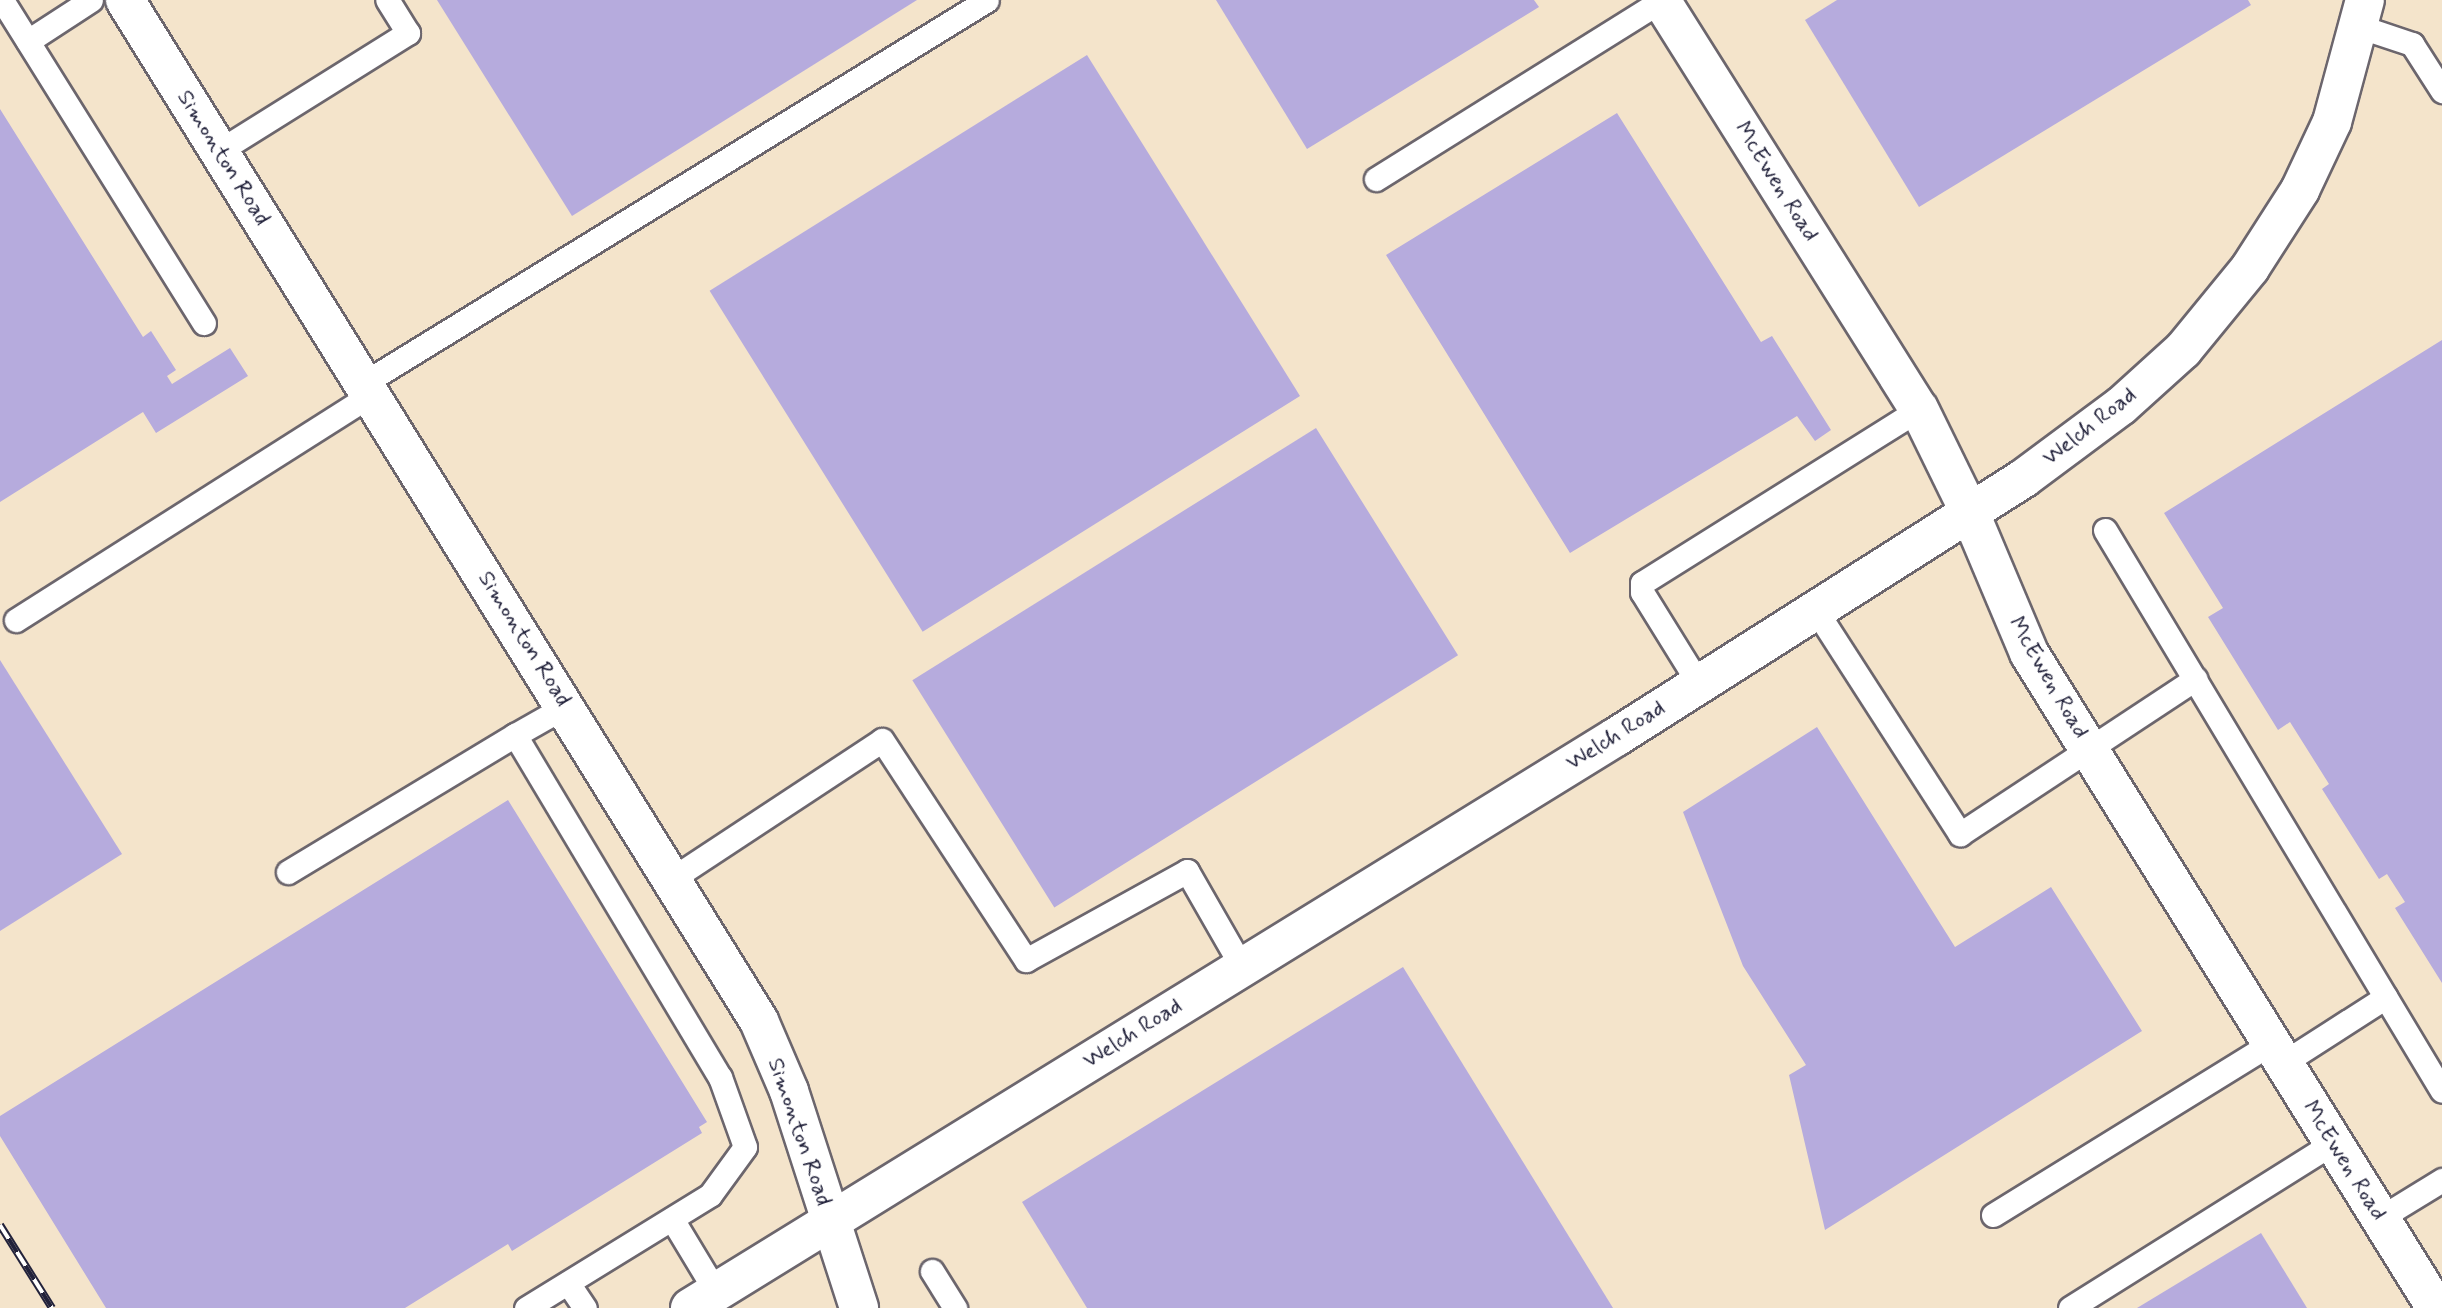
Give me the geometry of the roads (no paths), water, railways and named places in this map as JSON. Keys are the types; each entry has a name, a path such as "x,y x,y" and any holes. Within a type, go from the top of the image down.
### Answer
{"street":[{"name":"Simonton Road","path":"125,0 673,878 764,1032 789,1091 829,1222 859,1308"},
{"name":"McEwen Road","path":"1662,0 1919,409 1970,513 2029,653 2436,1308"},
{"name":"Welch Road","path":"703,1300 1699,684 1970,513 2121,406 2183,350 2250,268 2300,190 2332,122 2363,14"}],"lane":[{"path":"2,0 204,323"},
{"path":"28,41 91,0"},
{"path":"219,151 408,33 387,0"},
{"path":"16,620 368,389 987,0"},
{"path":"1376,179 1662,0"},
{"path":"2363,14 2412,44 2442,91"},
{"path":"1699,684 1642,592 1642,583 1919,409"},
{"path":"2105,530 2442,1091"},
{"path":"1815,609 1959,835 2195,679"},
{"path":"288,872 566,706"},
{"path":"514,735 720,1077 745,1147 710,1195 526,1308"},
{"path":"673,878 882,740 1026,960 1187,871 1242,967"},
{"path":"1993,1215 2277,1053 2386,997"},
{"path":"2070,1308 2333,1143"},
{"path":"2380,1218 2442,1181"},
{"path":"672,1219 703,1300"},
{"path":"932,1271 955,1308"},
{"path":"568,1283 585,1308"}],"railway":[{"path":"0,1225 52,1308"}]}
